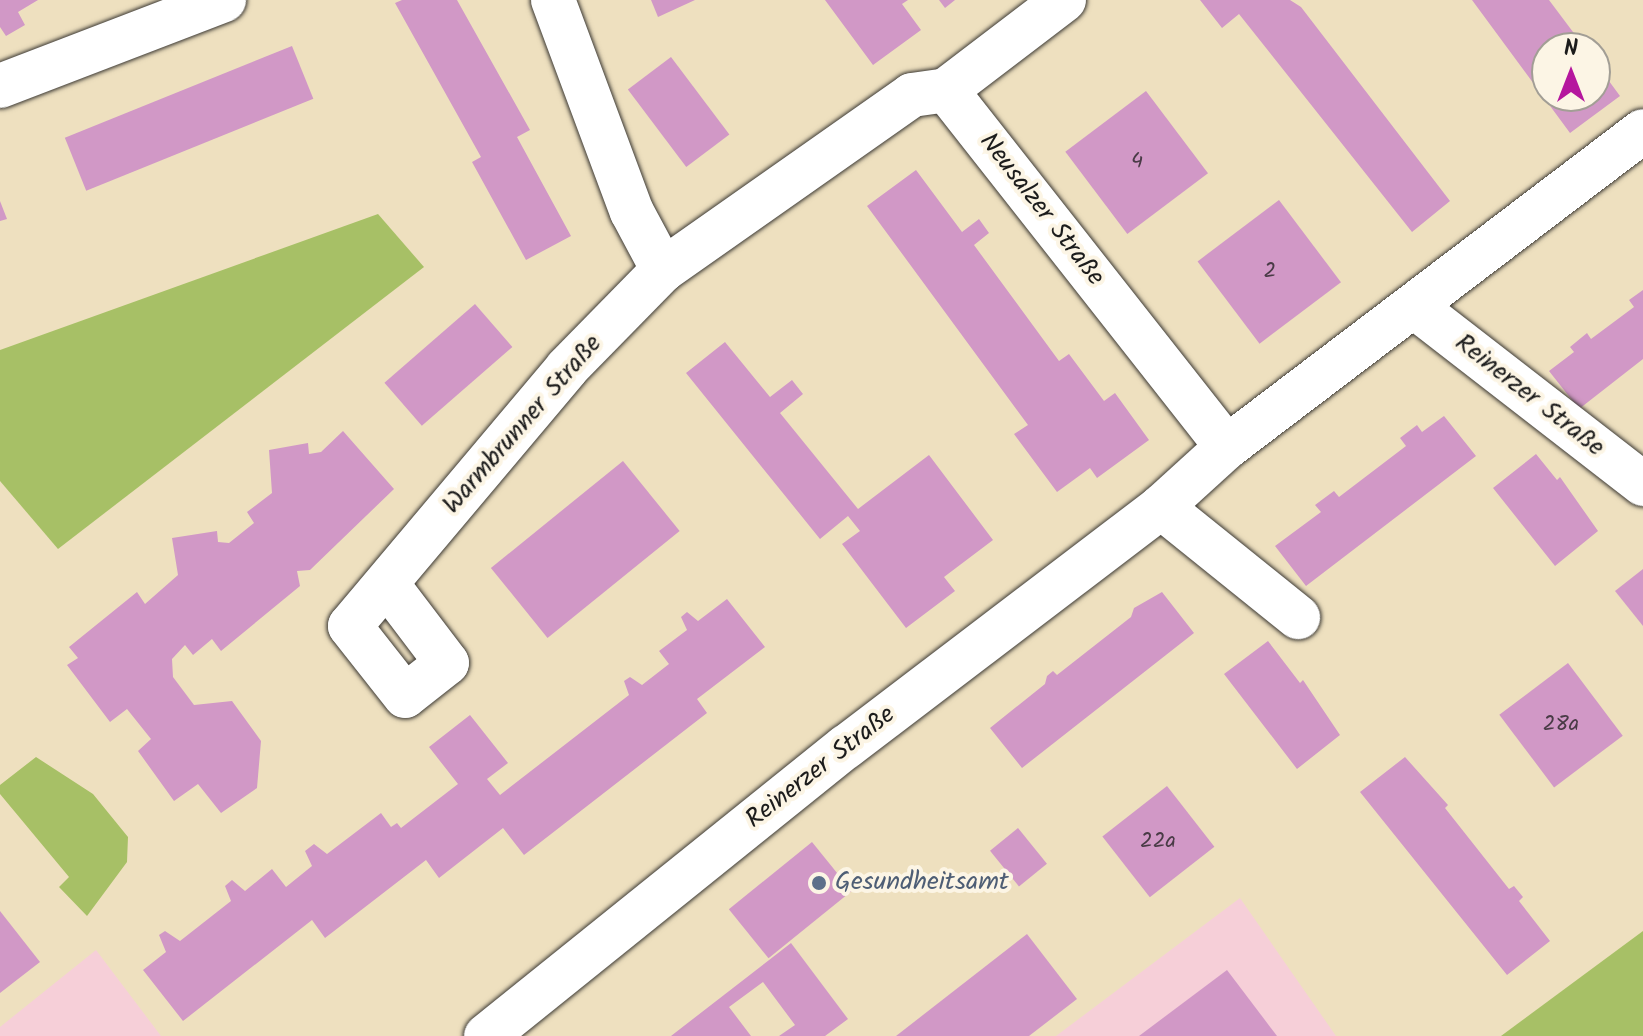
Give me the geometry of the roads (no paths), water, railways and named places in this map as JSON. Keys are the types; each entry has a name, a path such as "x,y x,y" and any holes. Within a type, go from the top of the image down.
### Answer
{"street":[{"path":"0,86 224,0"},
{"path":"553,0 632,212 663,270"},
{"path":"946,90 1064,0"},
{"name":"Warmbrunner Straße","path":"387,584 567,368 663,270 912,95 946,90"},
{"name":"Neusalzer Straße","path":"946,90 1227,447"},
{"name":"Reinerzer Straße","path":"486,1036 846,747 1161,507 1227,447 1643,131"},
{"name":"Reinerzer Straße","path":"1415,307 1643,484"},
{"path":"1161,507 1298,617"}],"place":[{"name":"Gesundheitsamt","path":"819,883"}]}
